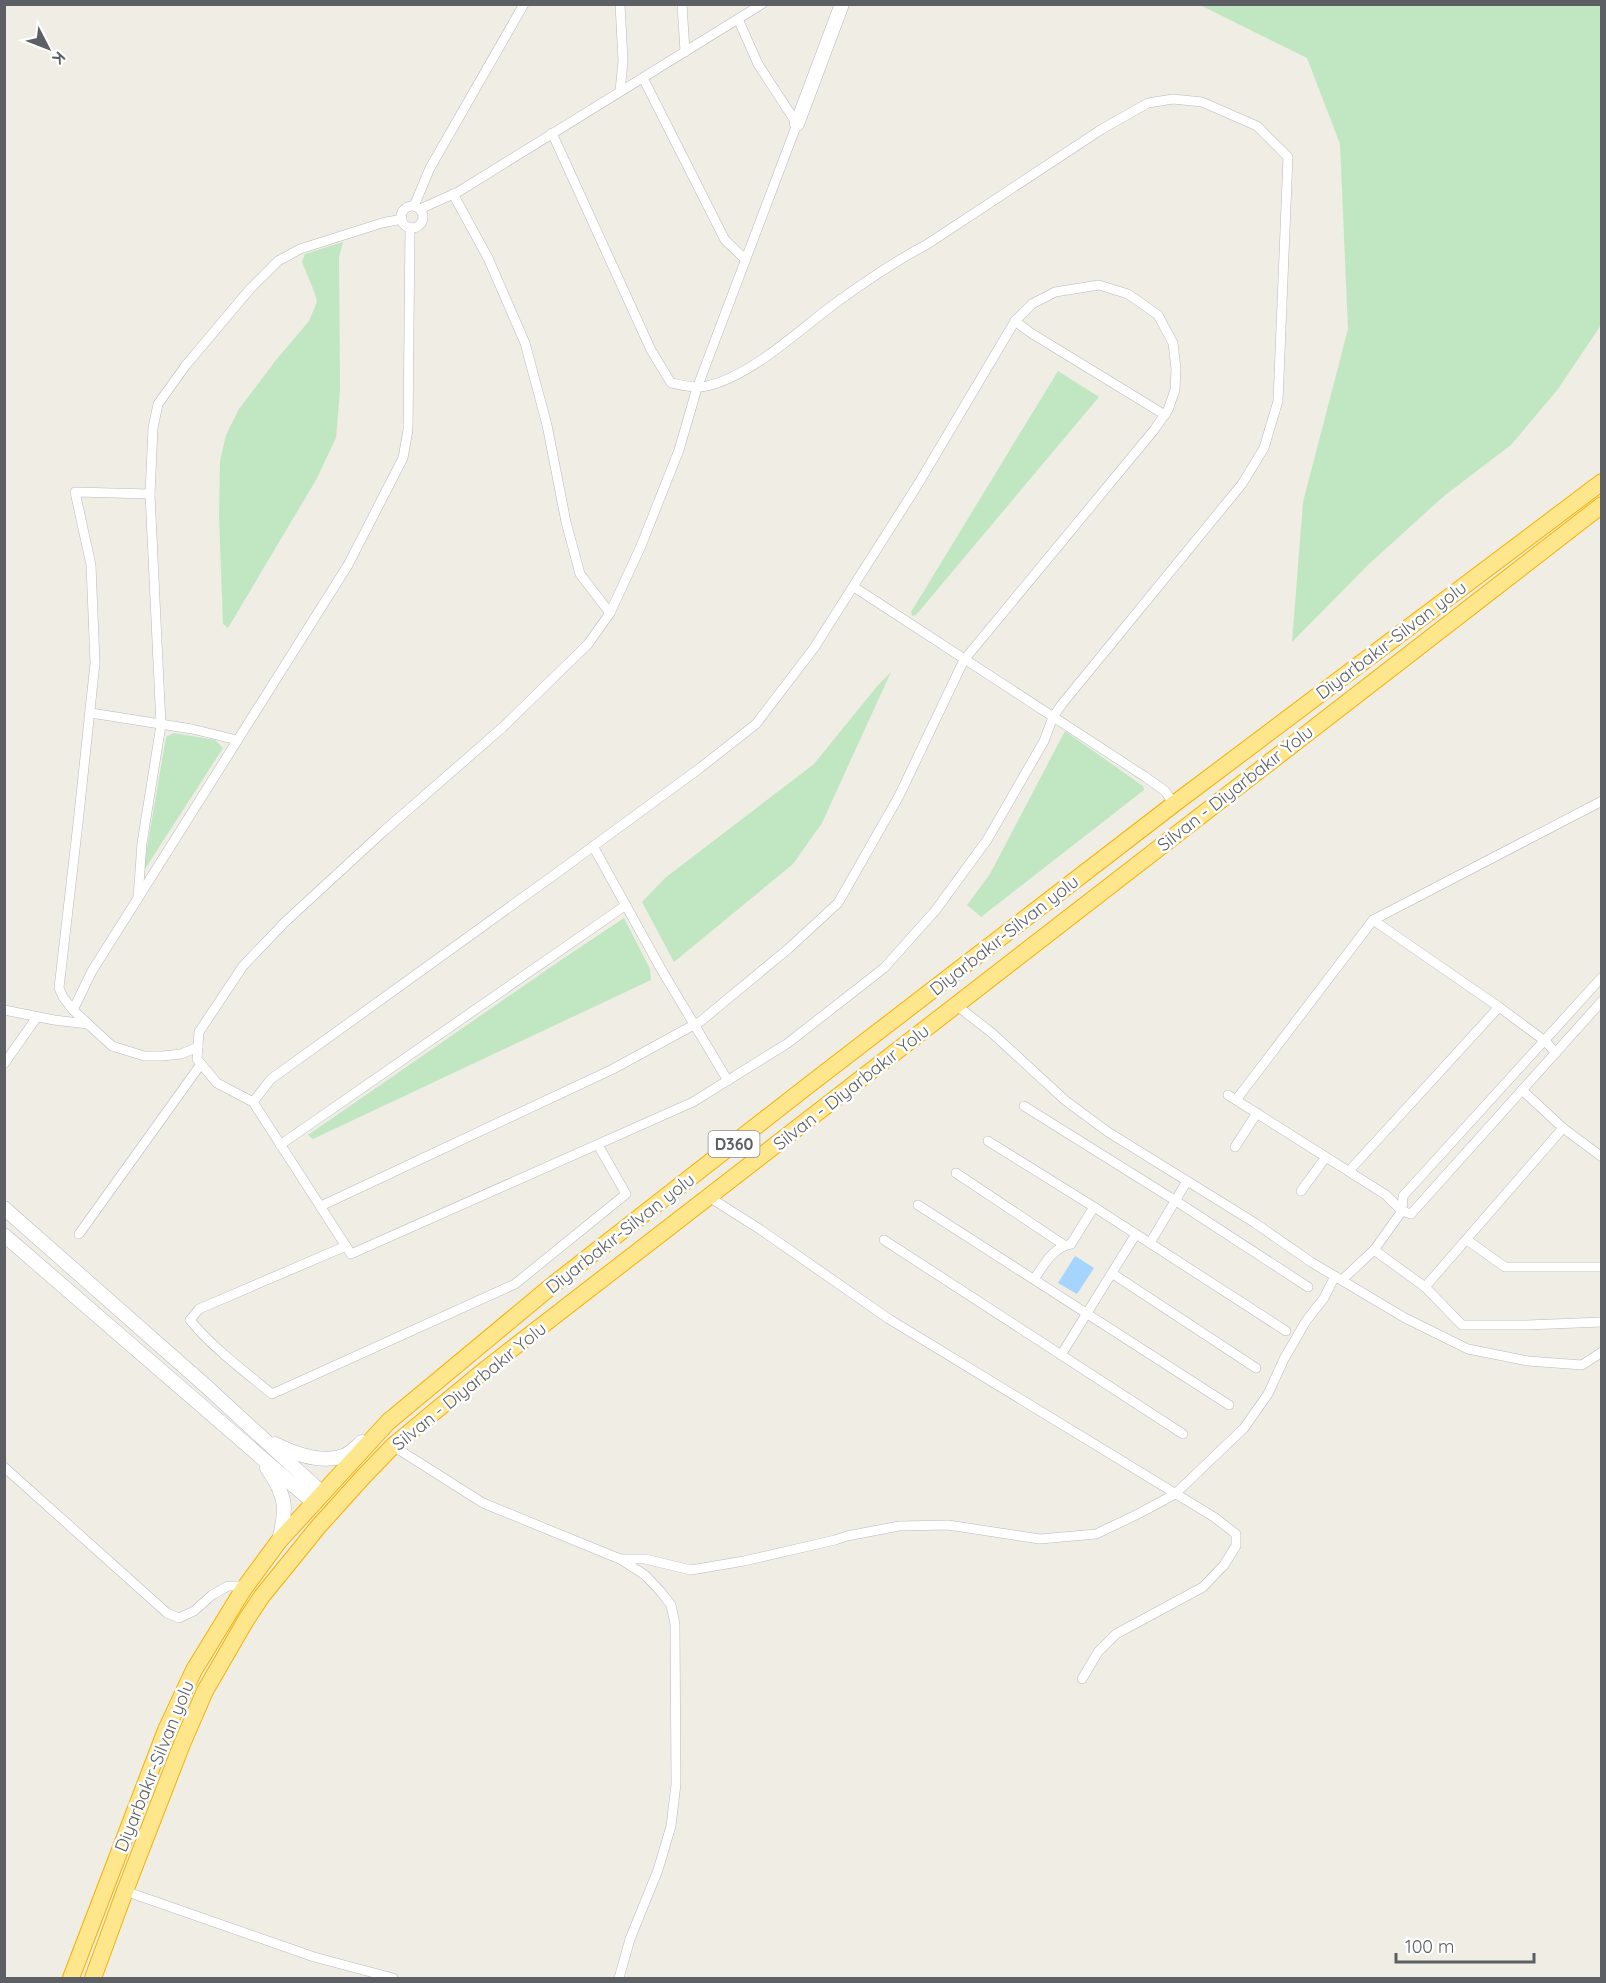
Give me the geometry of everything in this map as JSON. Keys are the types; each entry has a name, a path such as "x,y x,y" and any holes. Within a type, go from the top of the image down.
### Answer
{"highway":[{"name":"Diyarbakır-Silvan yolu","path":"71,1978 166,1730 194,1670 246,1586 279,1541 388,1422 554,1284 1174,804 1602,482"},
{"name":"Silvan - Diyarbakır Yolu","path":"93,1978 182,1744 205,1691 232,1642 262,1596 310,1536 393,1446 437,1408 1602,505"}],"street":[{"path":"417,208 430,168 525,4"},
{"path":"620,4 623,61 620,91"},
{"path":"682,4 685,52"},
{"path":"417,208 423,216 421,223 416,227 410,227 402,219 404,210 417,208 453,194 762,4"},
{"path":"552,133 651,350 671,383 697,388 710,386 739,374 796,335 836,302 899,259 926,246 1102,129 1148,103 1173,99 1202,102 1257,126 1288,158 1278,401 1264,448 1242,484 1062,704 1053,717 1044,741 987,840 935,911 884,968 789,1043 693,1102 351,1254 254,1102 217,1083 197,1059 199,1032 243,966 285,922 520,710 588,644 610,613 679,450 697,388 842,4"},
{"path":"738,19 758,64 797,124"},
{"path":"643,78 725,240 745,259"},
{"path":"453,194 488,258 525,343 547,425 566,522 580,574 610,613"},
{"path":"138,900 142,843 161,725 150,494 153,428 158,404 186,365 250,289 278,261 300,249 402,219"},
{"path":"73,1010 92,971 348,565 403,458 408,430 410,227"},
{"path":"254,1102 271,1079 700,768 756,724 807,660 922,477 1015,321 1032,304 1055,292 1099,285 1128,294 1158,315 1173,344 1176,369 1175,390 1168,410 1106,490 964,660 898,796 838,903 788,950 701,1021 613,1069 321,1206"},
{"path":"1015,321 1165,415"},
{"path":"150,494 75,492 90,565 95,663 59,988 73,1010 112,1046 144,1056 181,1054 198,1047"},
{"path":"854,587 1165,790 1174,804"},
{"path":"91,713 192,729 237,740"},
{"path":"1602,801 1373,920 1232,1097 1386,1195 1402,1211 1411,1214 1602,1001"},
{"path":"593,846 728,1081"},
{"path":"280,1145 626,904"},
{"path":"1373,920 1499,1007 1545,1041 1556,1053"},
{"path":"620,1559 645,1559 692,1570 744,1561 899,1526 948,1525 1040,1539 1096,1534 1175,1494 1244,1428 1268,1394 1284,1359 1306,1321 1338,1278 1374,1250 1402,1211 1403,1196 1602,977"},
{"path":"957,1005 1066,1101 1108,1132 1405,1318 1468,1349 1528,1361 1582,1365 1602,1352"},
{"path":"1349,1171 1499,1007"},
{"path":"4,1010 88,1024"},
{"path":"4,1064 37,1017"},
{"path":"79,1234 201,1064"},
{"path":"1522,1090 1563,1128 1602,1157"},
{"path":"1024,1106 1308,1287"},
{"path":"1235,1147 1257,1113"},
{"path":"1425,1287 1563,1128"},
{"path":"988,1141 1286,1331"},
{"path":"346,1246 199,1309 190,1320 241,1369 272,1394 515,1284 626,1194 598,1144"},
{"path":"1301,1191 1326,1157"},
{"path":"956,1173 1064,1245"},
{"path":"1150,1243 1187,1181"},
{"path":"709,1197 889,1318 1214,1517 1236,1534 1236,1546 1224,1565 1203,1587 1116,1634 1098,1652 1082,1679"},
{"path":"918,1205 1229,1405"},
{"path":"1034,1279 1055,1250 1071,1244 1094,1207"},
{"path":"4,1208 264,1440 318,1498"},
{"path":"1061,1355 1136,1234"},
{"path":"4,1235 254,1449 318,1498"},
{"path":"884,1240 1183,1434"},
{"path":"1467,1240 1505,1267 1602,1267"},
{"path":"1374,1250 1425,1287 1462,1325 1602,1322"},
{"path":"1113,1274 1256,1368"},
{"path":"264,1440 312,1458 328,1459 344,1456 388,1422"},
{"path":"393,1446 483,1503 620,1559 645,1575 671,1605 675,1624 676,1784 671,1826 658,1869 630,1939 619,1978"},
{"path":"254,1449 279,1486 285,1516 279,1541"},
{"path":"4,1467 167,1612 179,1618 194,1611 228,1586 246,1586"},
{"path":"125,1891 314,1957 393,1978"}],"green space":[{"path":"1200,5 1601,5 1601,325 1558,389 1511,445 1444,496 1369,564 1292,642 1303,502 1348,329 1340,144 1307,58"},
{"path":"343,242 339,257 340,390 336,438 316,480 228,628 223,624 219,516 220,461 226,435 239,409 309,321 317,302 302,262 305,254"},
{"path":"1058,371 1099,397 916,615 912,616 911,612"},
{"path":"891,672 822,823 793,864 674,962 642,902 665,878 814,764"},
{"path":"1065,731 1143,786 1144,790 981,917 967,905 990,874"},
{"path":"174,733 215,740 223,748 143,872 166,737"},
{"path":"624,918 650,969 651,980 313,1139 308,1135 561,960"}],"water":[{"path":"1075,1256 1094,1268 1077,1294 1058,1283"}]}
